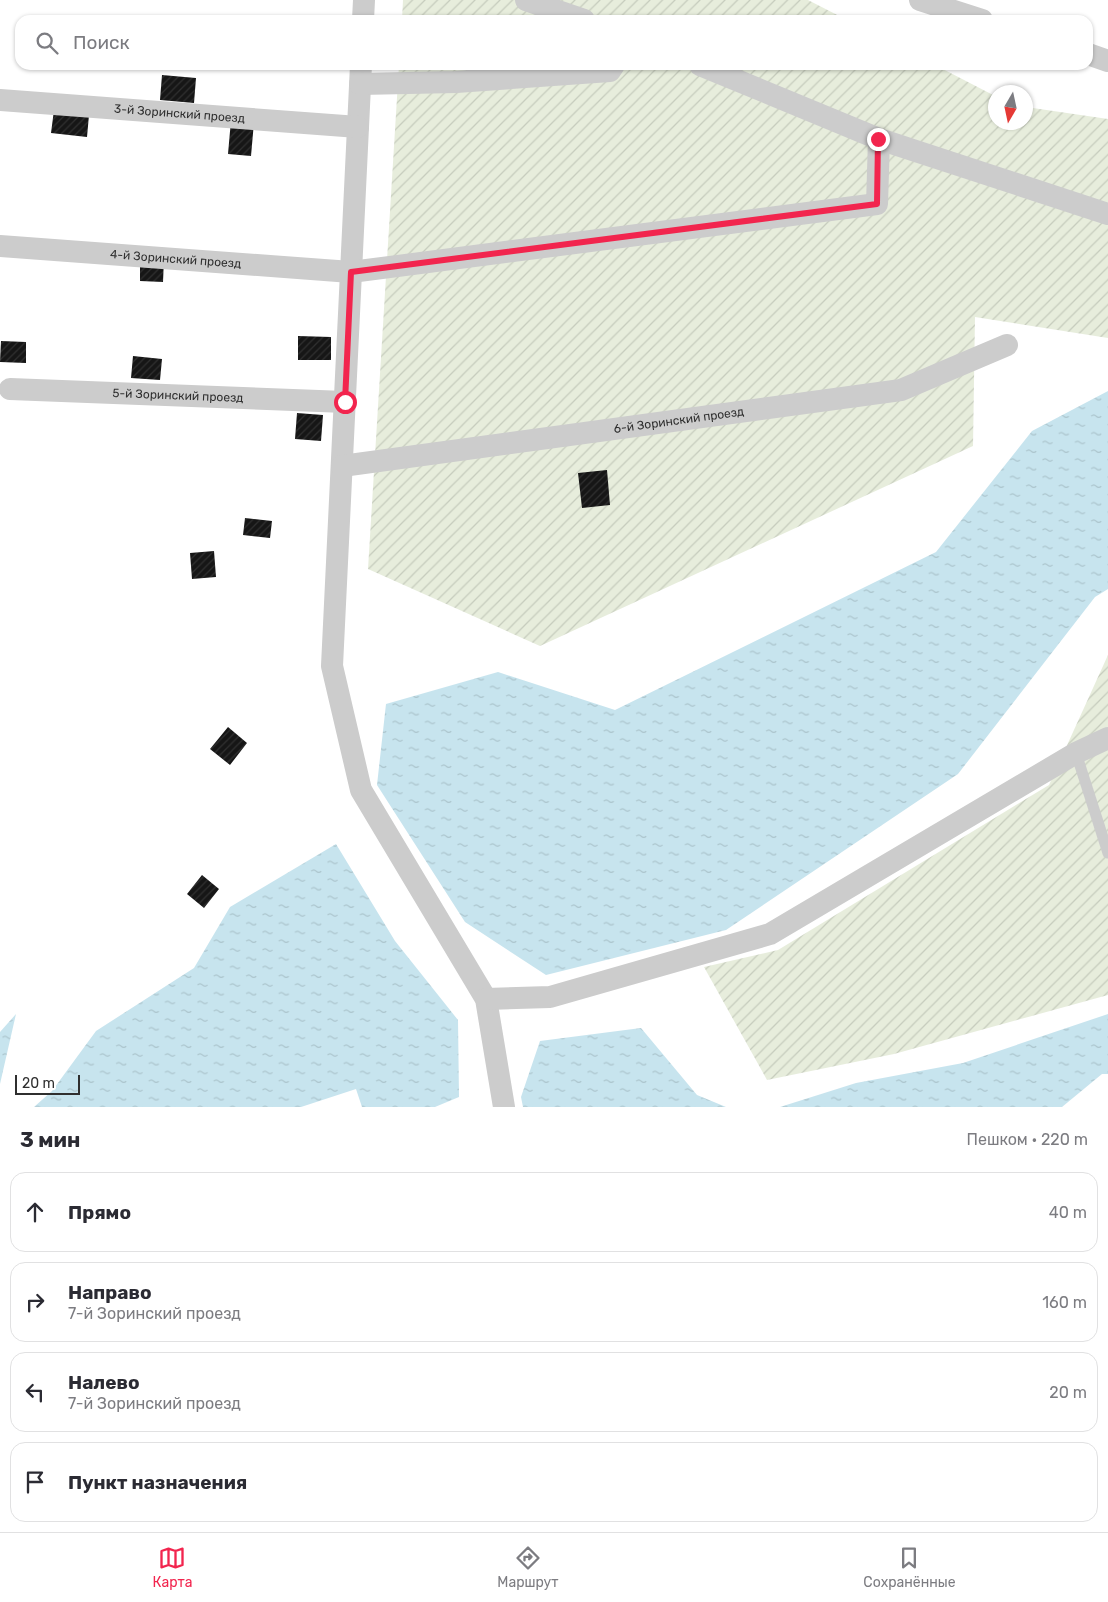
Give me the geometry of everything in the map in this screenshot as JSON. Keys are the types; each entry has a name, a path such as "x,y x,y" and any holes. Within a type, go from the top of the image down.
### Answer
{"street":[{"path":"363,15 364,0"},
{"path":"526,0 570,15"},
{"path":"920,0 966,15"},
{"path":"1093,56 1108,61"},
{"path":"504,1107 486,999 361,790 332,666 361,75 456,82 611,70"},
{"path":"712,70 878,139 1108,214"},
{"name":"3-й Зоринский проезд","path":"0,100 358,127"},
{"name":"4-й Зоринский проезд","path":"0,246 351,272 877,204 878,139"},
{"name":"6-й Зоринский проезд","path":"342,466 901,390 1007,345"},
{"name":"5-й Зоринский проезд","path":"10,389 345,402"},
{"path":"486,999 550,997 770,934 1076,752 1108,738"}],"lane":[{"path":"1076,752 1108,853"}],"green space":[{"path":"403,0 808,0 837,15 402,15"},
{"path":"399,70 945,70 988,92 988,130 1033,130 1033,108 1108,119 1108,338 975,317 973,446 540,646 368,569"},
{"path":"1108,655 1108,995 894,1054 767,1080 704,967 778,950 1049,785"}],"water":[{"path":"1108,391 1108,589 1095,597 958,774 726,930 546,975 465,922 377,785 386,704 498,672 615,710 936,552 1032,431"},
{"path":"336,844 395,941 458,1020 459,1097 435,1107 362,1107 356,1089 301,1107 34,1107 52,1091 96,1031 194,968 230,907"},
{"path":"16,1014 0,1084 0,1032"},
{"path":"1108,1014 1108,1074 1102,1074 1062,1107 780,1107 856,1083 963,1063"},
{"path":"641,1028 697,1095 726,1107 523,1107 521,1097 540,1041"}],"building":[{"path":"162,75 196,78 194,103 160,100"},
{"path":"54,110 89,115 87,137 51,133"},
{"path":"231,120 254,122 251,156 228,154"},
{"path":"140,258 164,259 163,282 140,281"},
{"path":"298,336 331,337 331,360 298,360"},
{"path":"1,341 26,342 26,363 0,362"},
{"path":"133,356 162,359 160,380 131,378"},
{"path":"297,413 323,415 321,441 295,439"},
{"path":"607,470 610,505 582,508 578,473"},
{"path":"245,518 272,521 270,538 243,535"},
{"path":"214,551 216,577 192,579 190,553"},
{"path":"228,727 247,743 230,765 210,749"},
{"path":"202,875 219,889 204,908 187,894"}],"route":[{"path":"345,402 351,272 877,204 878,139"}]}
